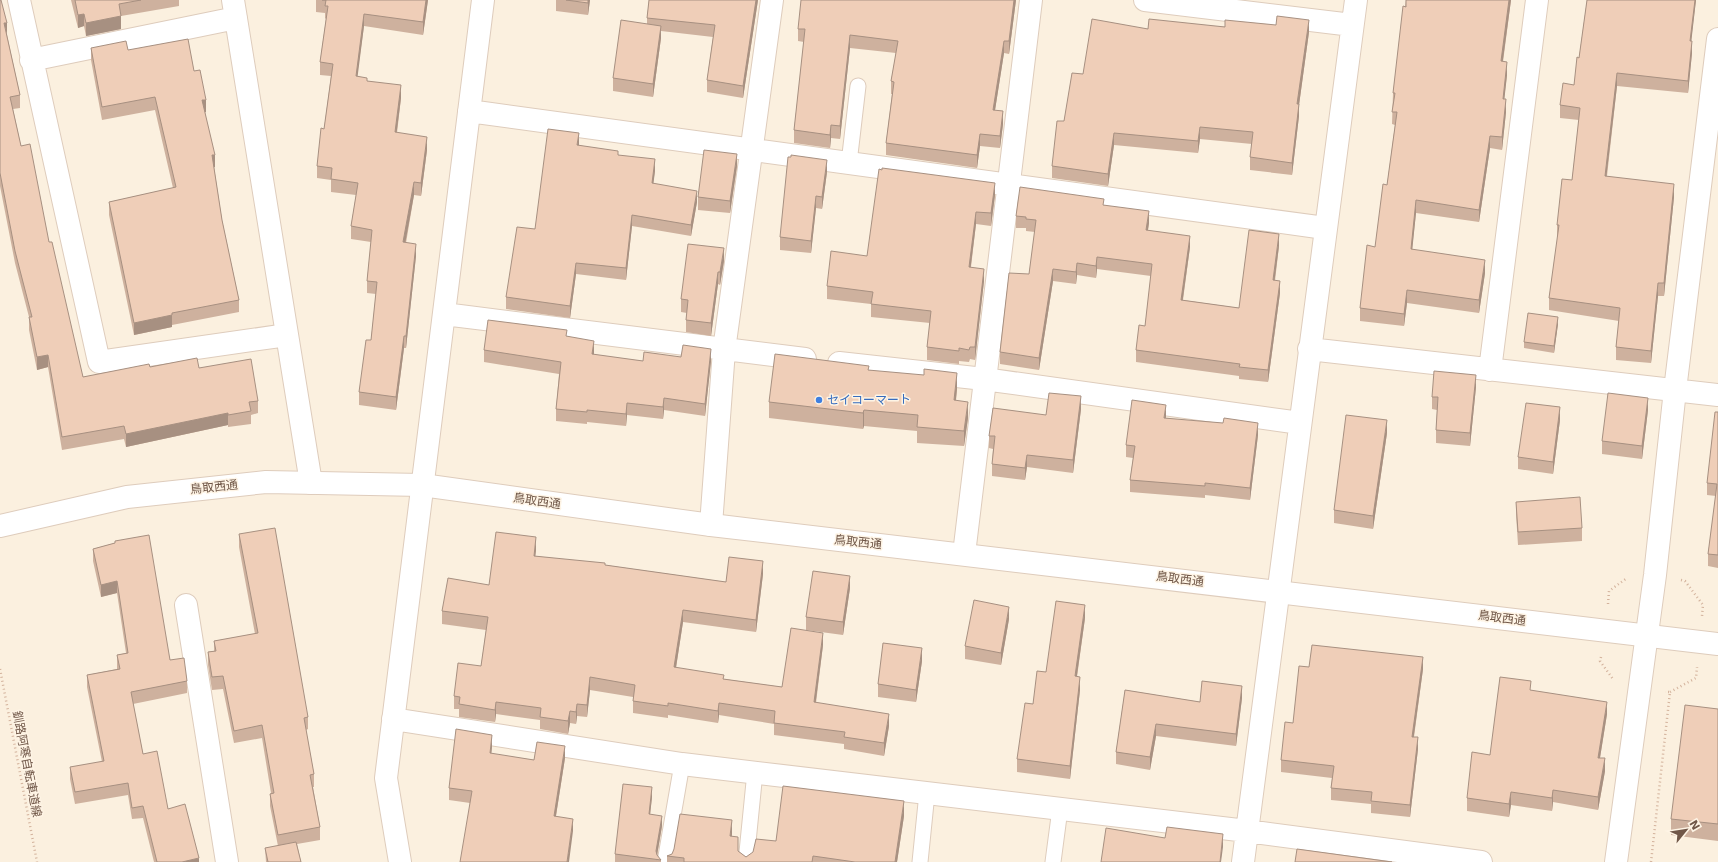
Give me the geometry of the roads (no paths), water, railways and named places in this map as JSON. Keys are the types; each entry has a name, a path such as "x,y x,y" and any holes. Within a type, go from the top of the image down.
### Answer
{"street":[{"path":"20,0 31,60 99,362 287,335"},
{"path":"400,862 386,778 483,0"},
{"path":"711,525 724,350 772,0"},
{"path":"964,554 1031,0"},
{"path":"1145,0 1352,25"},
{"path":"1243,862 1309,349 1356,0"},
{"path":"1490,370 1537,0"},
{"path":"31,60 234,9 311,483"},
{"path":"1616,862 1655,575 1674,390 1718,39"},
{"path":"469,111 1325,228"},
{"path":"444,314 724,350 984,379 1300,423"},
{"path":"1309,349 1718,395"},
{"name":"鳥取西通","path":"0,526 126,497 266,482 422,485 711,525 1718,644"},
{"path":"186,605 227,862"},
{"path":"393,719 682,764 1247,831 1433,859 1481,862"}],"lane":[{"path":"849,163 858,86"},
{"path":"665,862 682,764"},
{"path":"746,862 755,772"},
{"path":"920,862 927,793"},
{"path":"1053,862 1060,809"}],"place":[{"name":"セイコーマート","path":"819,400"}]}
